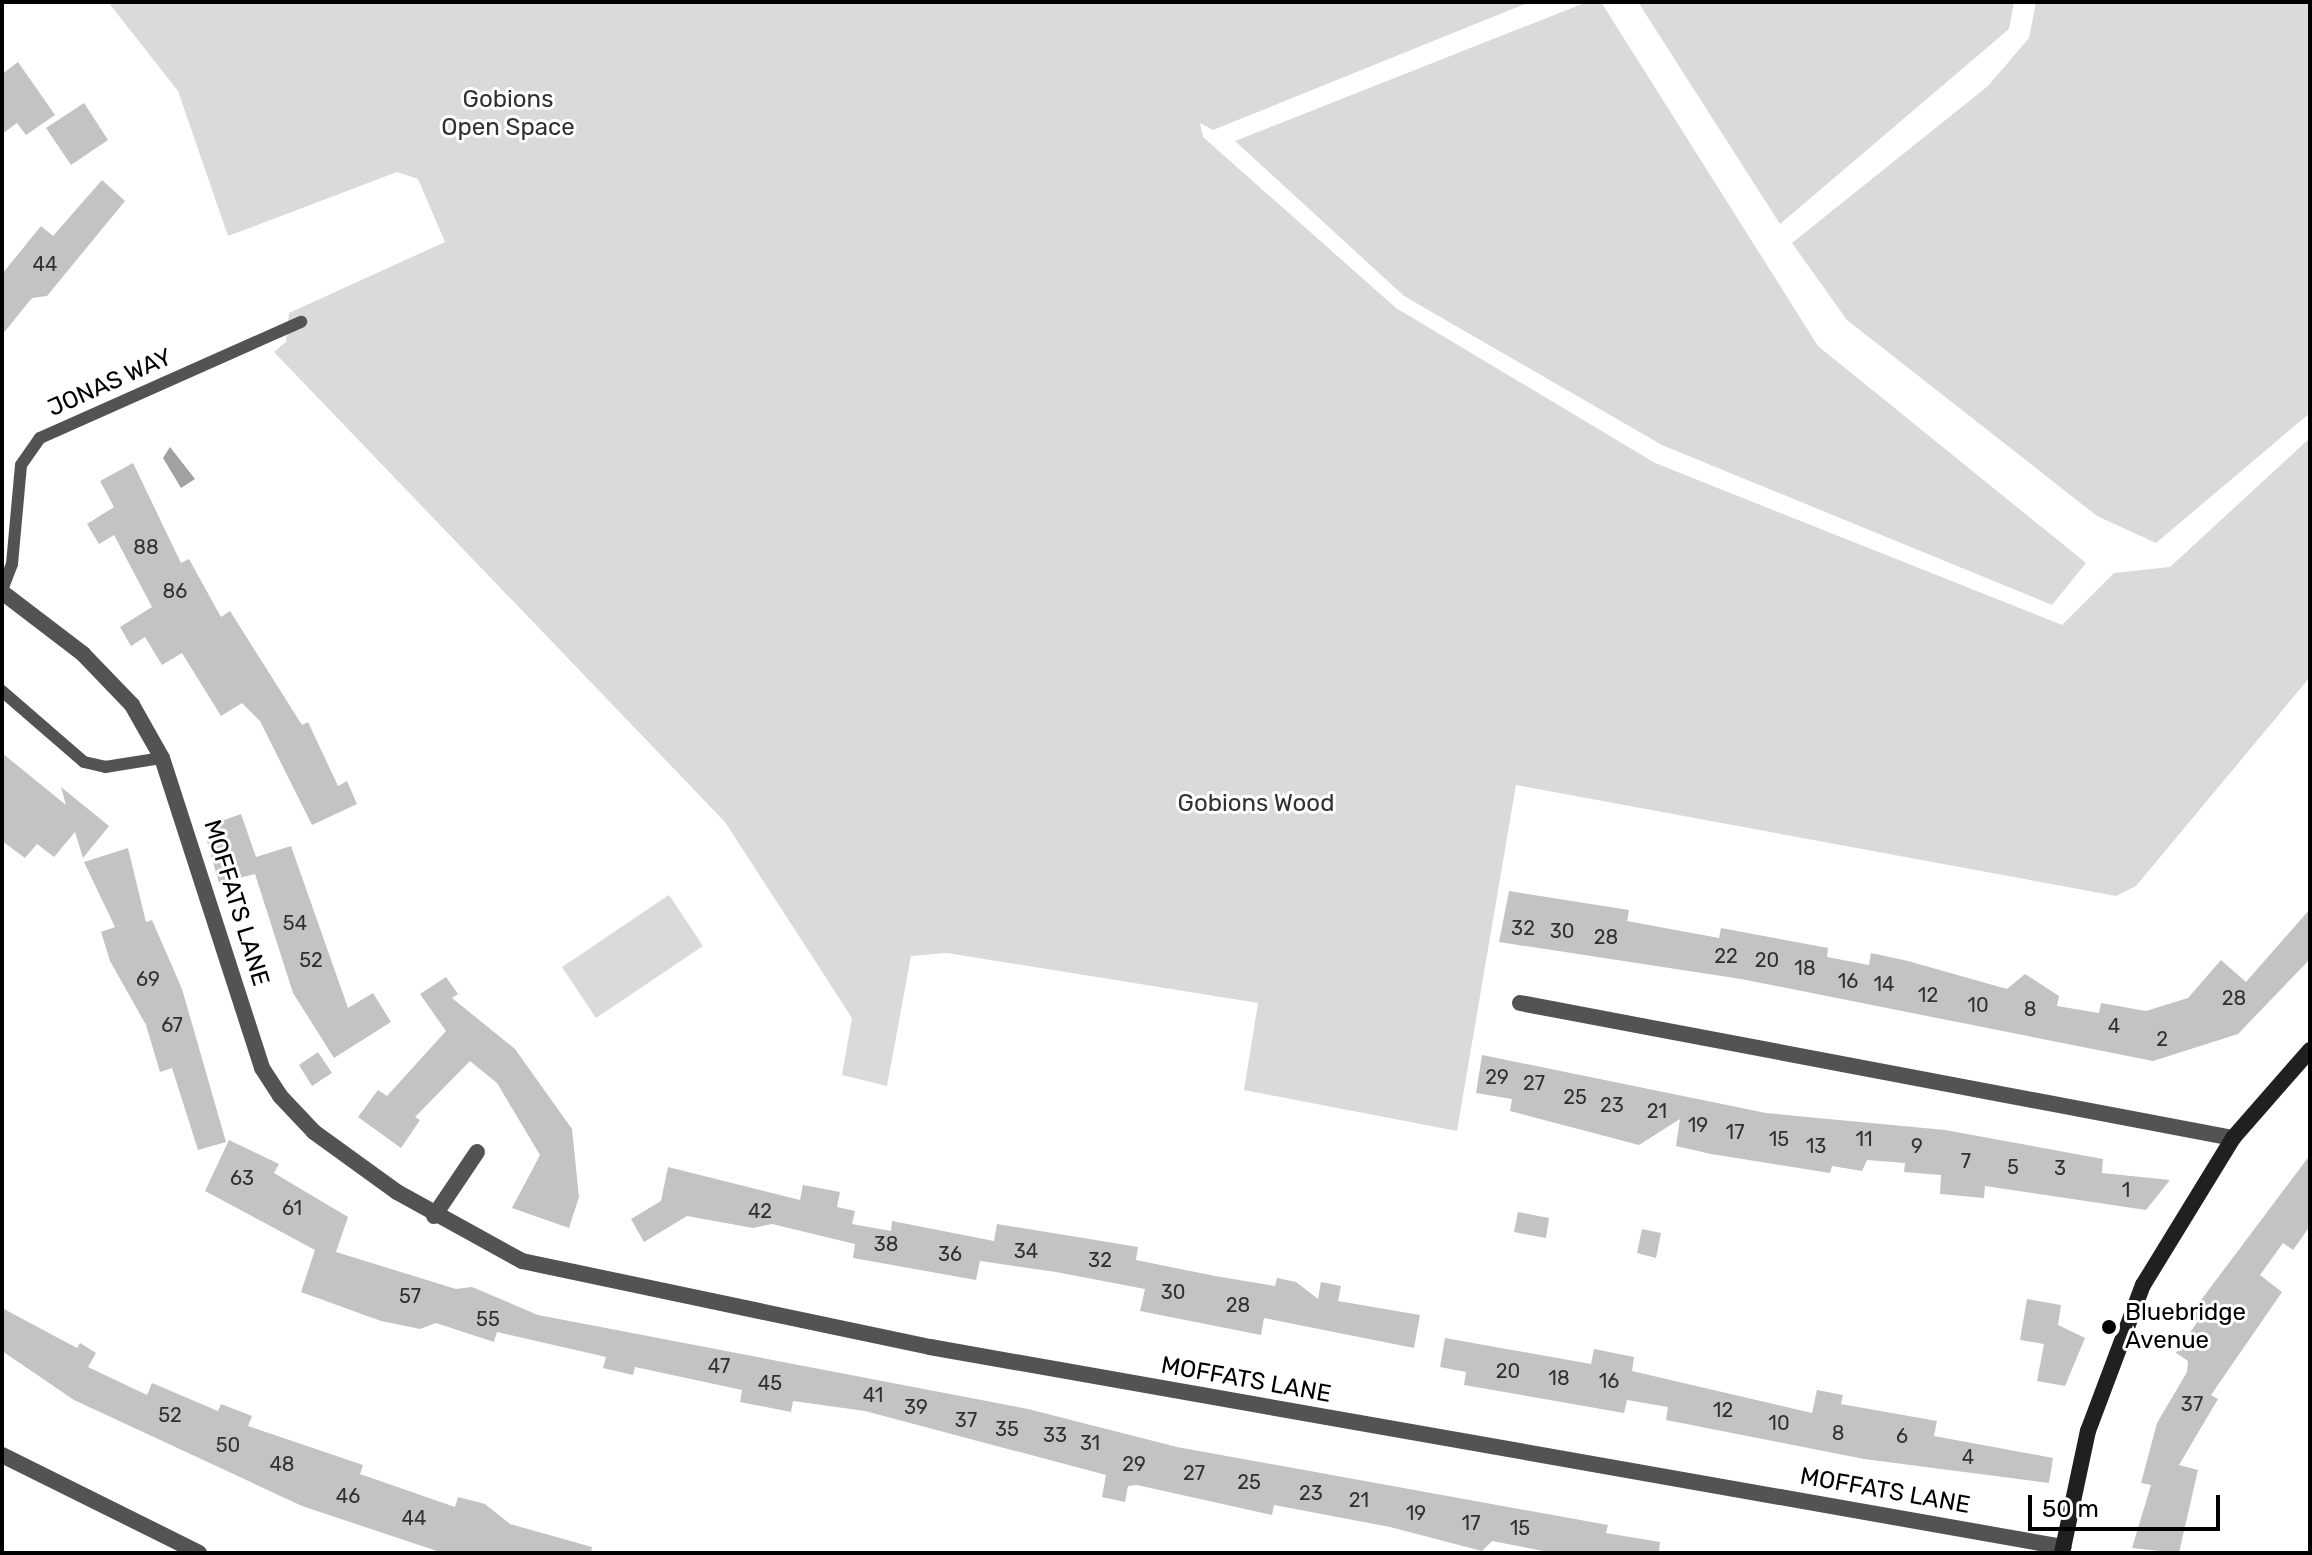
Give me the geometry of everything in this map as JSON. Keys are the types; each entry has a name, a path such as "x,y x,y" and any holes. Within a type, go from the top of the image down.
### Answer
{"street":[{"name":"MOFFATS LANE","path":"2,591 103,674 132,705 162,758 274,1087 314,1132 434,1216 522,1261 572,1277 1173,1392 2062,1550"},
{"path":"1520,1003 2233,1138"},
{"path":"2062,1550 2112,1356 2168,1237 2233,1138 2310,1050"},
{"path":"434,1216 477,1152"},
{"path":"2,1455 199,1553"}],"lane":[{"name":"JONAS WAY","path":"2,591 12,564 21,465 40,438 301,322"},
{"path":"2,691 84,762 105,767 162,758"}],"green space":[{"path":"108,2 1530,2 1213,130 1200,123 1203,137 1396,308 1655,463 2062,625 2114,573 2170,567 2310,438 2310,677 2136,886 2116,896 1516,785 1457,1131 1244,1090 1258,1003 947,953 911,956 887,1086 842,1075 852,1018 725,822 274,352 286,342 289,313 445,242 418,179 397,172 228,236 178,91"},
{"path":"1587,2 1601,2 1818,346 2086,563 2052,605 1662,445 1404,296 1235,141"},
{"path":"1638,2 2014,2 2009,29 1780,224"},
{"path":"2036,2 2310,2 2310,413 2156,543 2097,516 1847,320 1792,243 1988,86 2029,38"},
{"path":"669,895 703,946 596,1018 562,967"}],"shaded area":[{"path":"170,447 195,479 181,488 163,458"}],"building":[{"path":"18,62 55,115 26,135 17,123 2,134 2,74"},
{"path":"84,103 108,140 71,165 46,128"},
{"path":"102,180 125,201 47,296 32,298 2,335 2,274 41,226 53,236"},
{"path":"133,463 181,563 189,559 221,617 230,611 302,725 308,722 338,786 347,781 357,804 312,825 260,721 242,703 221,716 182,653 162,665 145,637 131,646 120,627 152,607 114,535 99,544 87,524 114,507 100,481"},
{"path":"2,753 66,805 61,787 109,826 83,858 75,832 54,857 37,844 25,858 2,841"},
{"path":"241,814 256,857 291,846 348,1008 373,993 391,1022 334,1058 293,993 255,874 219,883 207,841 218,838 213,824"},
{"path":"128,848 146,922 152,920 182,989 226,1142 198,1150 172,1068 160,1072 146,1025 110,961 101,932 115,927 84,862"},
{"path":"1509,891 1629,910 1627,921 1719,938 1721,928 1828,948 1827,957 1869,965 1871,953 2007,989 2025,974 2059,996 2057,1006 2099,1013 2101,1003 2146,1011 2188,998 2221,960 2246,982 2310,909 2310,959 2238,1034 2153,1061 1741,979 1499,942"},
{"path":"446,977 458,994 452,998 515,1049 572,1129 579,1197 569,1228 512,1208 540,1155 497,1083 470,1061 415,1117 420,1120 401,1148 358,1117 378,1090 387,1096 446,1031 420,994"},
{"path":"318,1052 332,1073 312,1086 299,1065"},
{"path":"1482,1055 1766,1113 1945,1130 2103,1159 2102,1173 2170,1180 2146,1210 1985,1186 1984,1198 1940,1194 1941,1175 1904,1172 1905,1163 1867,1160 1862,1171 1832,1166 1830,1173 1711,1154 1676,1146 1680,1119 1639,1145 1510,1111 1512,1099 1476,1093"},
{"path":"229,1140 279,1164 274,1173 348,1217 336,1252 456,1289 472,1287 538,1315 1028,1409 1177,1447 1608,1525 1606,1533 1660,1542 1659,1553 1554,1553 1492,1541 1482,1551 1390,1527 1274,1505 1272,1515 1137,1485 1128,1486 1125,1502 1102,1497 1106,1475 865,1411 793,1401 791,1412 740,1402 742,1390 635,1367 633,1375 603,1368 606,1357 497,1332 494,1342 436,1323 420,1329 381,1321 301,1292 315,1250 205,1191"},
{"path":"2310,1155 2310,1226 2293,1250 2283,1243 2260,1275 2282,1292 2211,1395 2218,1399 2179,1465 2198,1470 2179,1553 2132,1548 2151,1485 2141,1483 2157,1423 2187,1372 2188,1361 2176,1353 2198,1321 2189,1316"},
{"path":"668,1167 800,1200 803,1185 840,1192 837,1207 855,1211 852,1224 891,1231 892,1221 994,1241 997,1224 1138,1247 1136,1260 1215,1276 1275,1286 1277,1278 1296,1282 1318,1299 1321,1282 1341,1286 1338,1301 1420,1315 1414,1348 1264,1318 1261,1335 1140,1311 1145,1289 1056,1272 980,1261 976,1280 853,1258 855,1244 772,1224 753,1228 687,1216 644,1242 631,1219 661,1201"},
{"path":"1518,1212 1549,1218 1546,1238 1514,1232"},
{"path":"1642,1229 1661,1233 1656,1258 1637,1253"},
{"path":"2027,1299 2061,1305 2058,1325 2085,1338 2065,1386 2037,1381 2044,1344 2020,1340"},
{"path":"2,1308 77,1348 80,1343 96,1353 88,1367 147,1395 152,1383 218,1411 221,1404 252,1416 248,1426 363,1465 360,1474 455,1507 458,1497 485,1504 510,1524 592,1547 591,1553 443,1553 302,1506 74,1400 2,1351"},
{"path":"1445,1338 1591,1364 1594,1349 1634,1357 1632,1371 1812,1413 1817,1390 1843,1395 1841,1404 1937,1421 1934,1436 2053,1458 2049,1483 1864,1459 1666,1420 1668,1407 1627,1400 1624,1413 1464,1385 1466,1372 1440,1367"}],"place":[{"name":"Bluebridge Avenue","path":"2109,1327"}],"park label":[{"name":"Gobions Open Space","path":"508,114"},
{"name":"Gobions Wood","path":"1256,804"}]}
